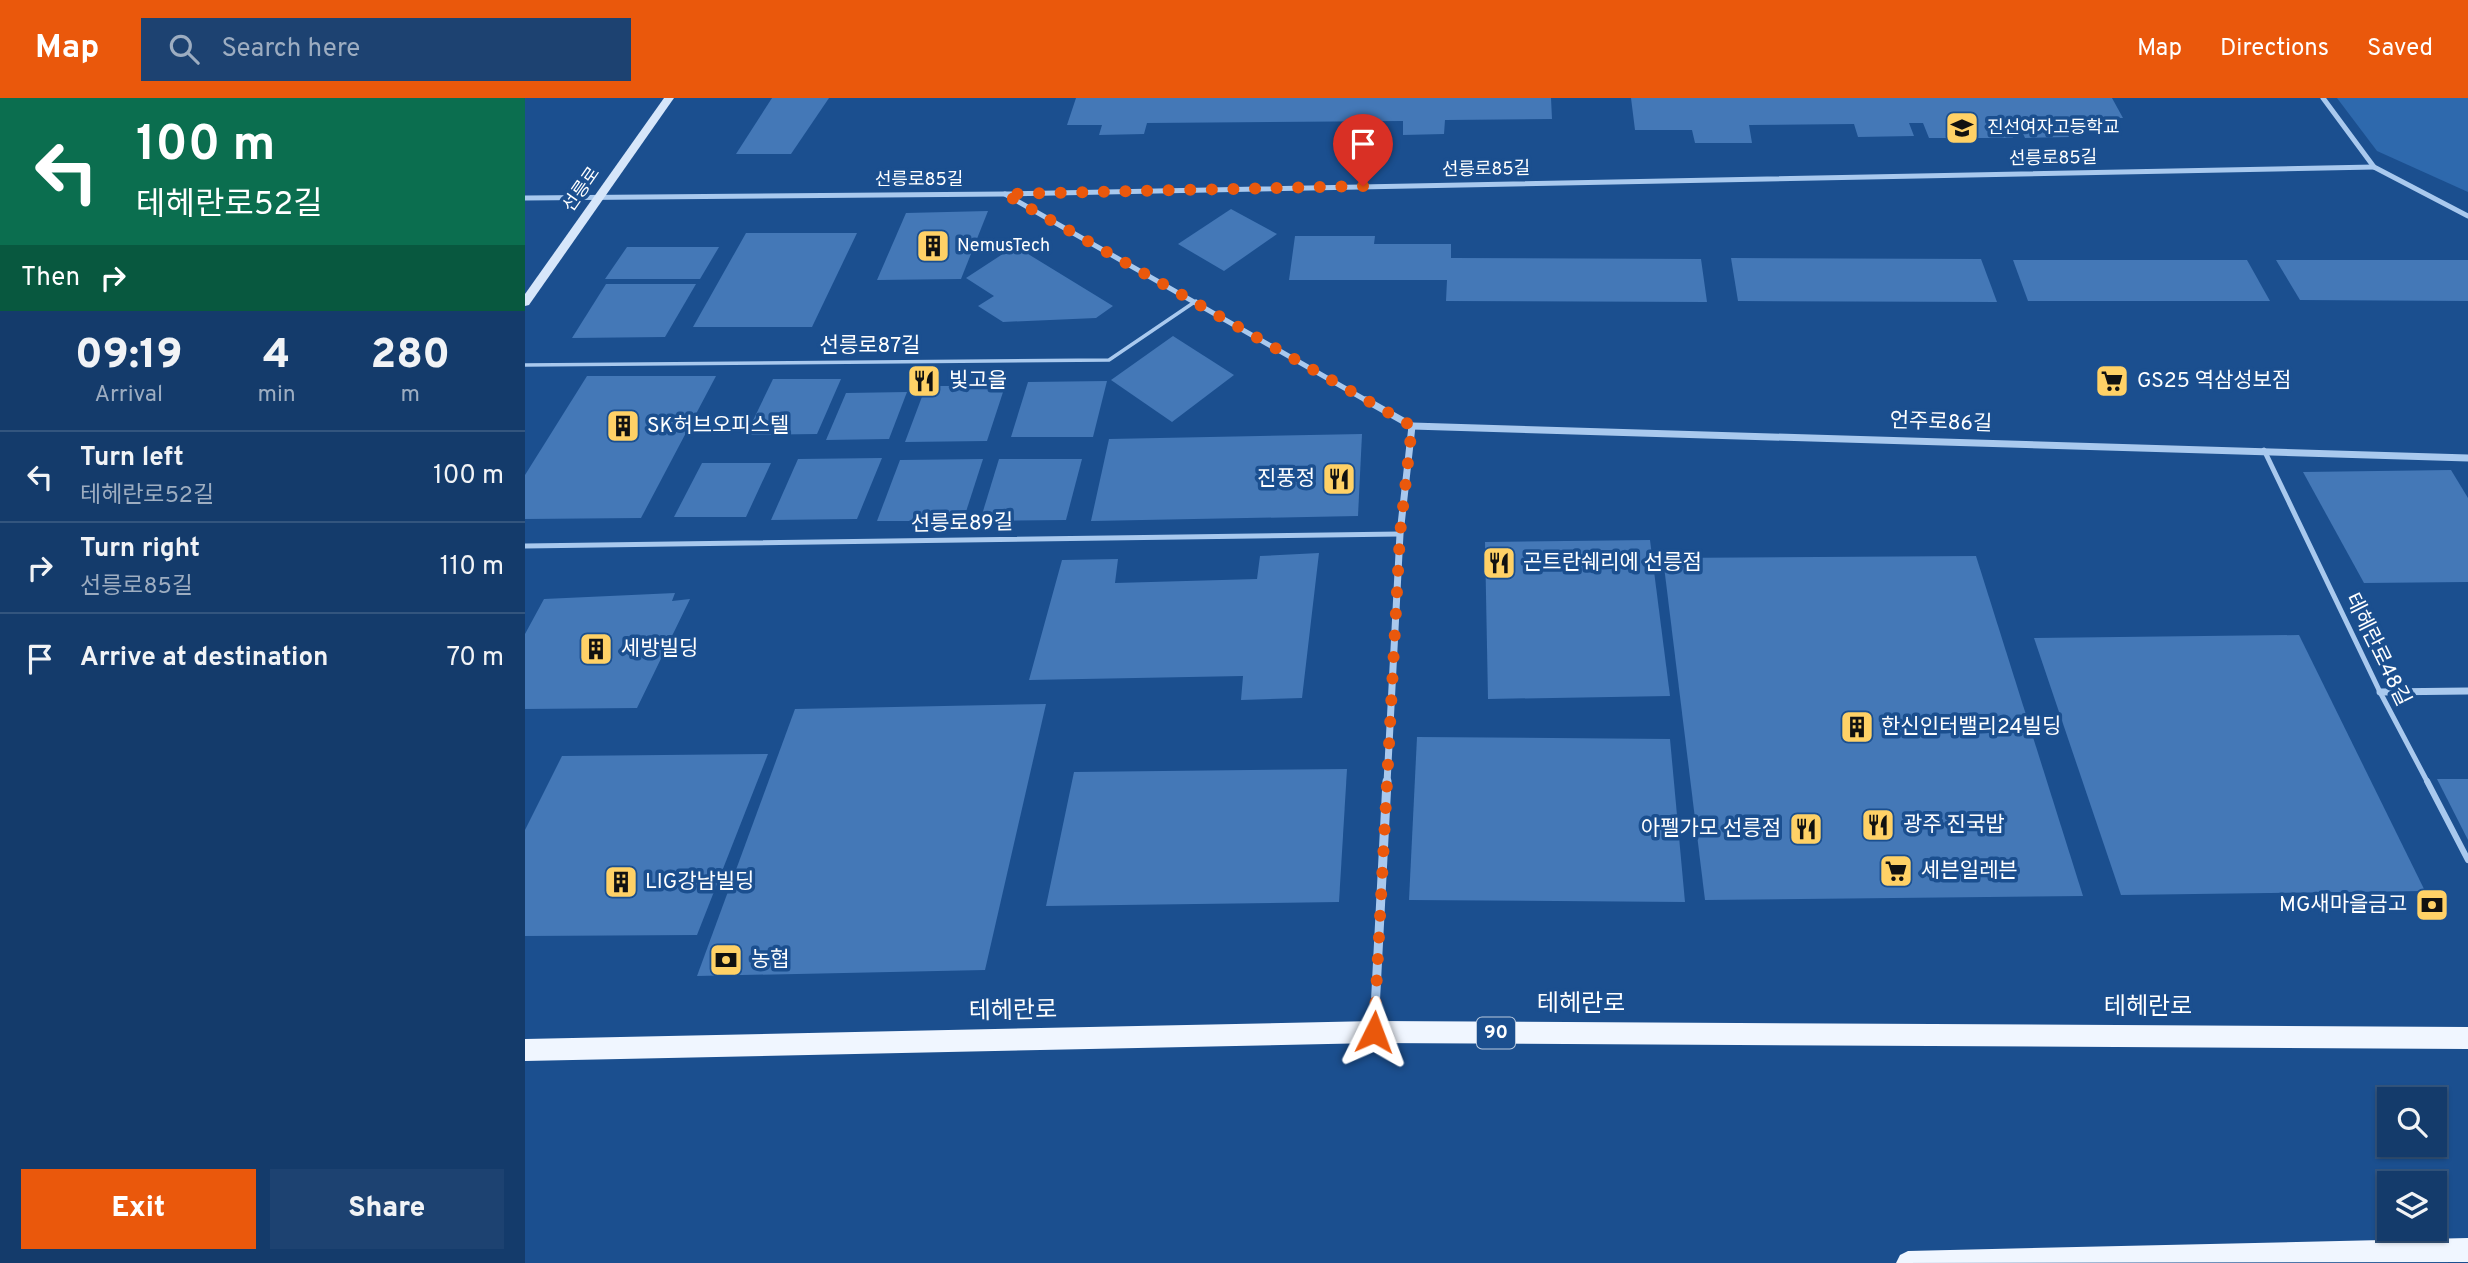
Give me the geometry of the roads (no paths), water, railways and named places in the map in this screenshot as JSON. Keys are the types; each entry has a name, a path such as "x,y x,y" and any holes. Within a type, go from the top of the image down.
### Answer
{"main road":[{"name":"선릉로","path":"525,302 669,98"},
{"name":"테헤란로","path":"525,1050 1374,1032 2468,1038"},
{"path":"1908,1263 2468,1250"}],"street":[{"path":"2323,98 2374,167 2468,216"},
{"name":"선릉로85길","path":"525,198 1005,194 2374,167"},
{"path":"1005,194 1412,426 1400,534 1374,1032"},
{"name":"언주로86길","path":"1412,426 2468,458"},
{"path":"2380,692 2468,691"}],"lane":[{"name":"선릉로87길","path":"525,365 1109,360 1196,301"},
{"name":"테헤란로48길","path":"2264,450 2380,692 2468,860"},
{"name":"선릉로89길","path":"525,547 1400,534"}],"place":[{"name":"진선여자고등학교","path":"1962,128"},
{"name":"NemusTech","path":"933,246"},
{"name":"빛고을","path":"924,381"},
{"name":"GS25 역삼성보점","path":"2112,381"},
{"name":"SK허브오피스텔","path":"623,426"},
{"name":"진풍정","path":"1339,479"},
{"name":"곤트란쉐리에 선릉점","path":"1499,563"},
{"name":"세방빌딩","path":"596,649"},
{"name":"한신인터밸리24빌딩","path":"1857,727"},
{"name":"광주 진국밥","path":"1878,825"},
{"name":"아펠가모 선릉점","path":"1806,829"},
{"name":"세븐일레븐","path":"1896,871"},
{"name":"LIG강남빌딩","path":"621,882"},
{"name":"MG새마을금고","path":"2432,905"},
{"name":"농협","path":"726,960"}]}
